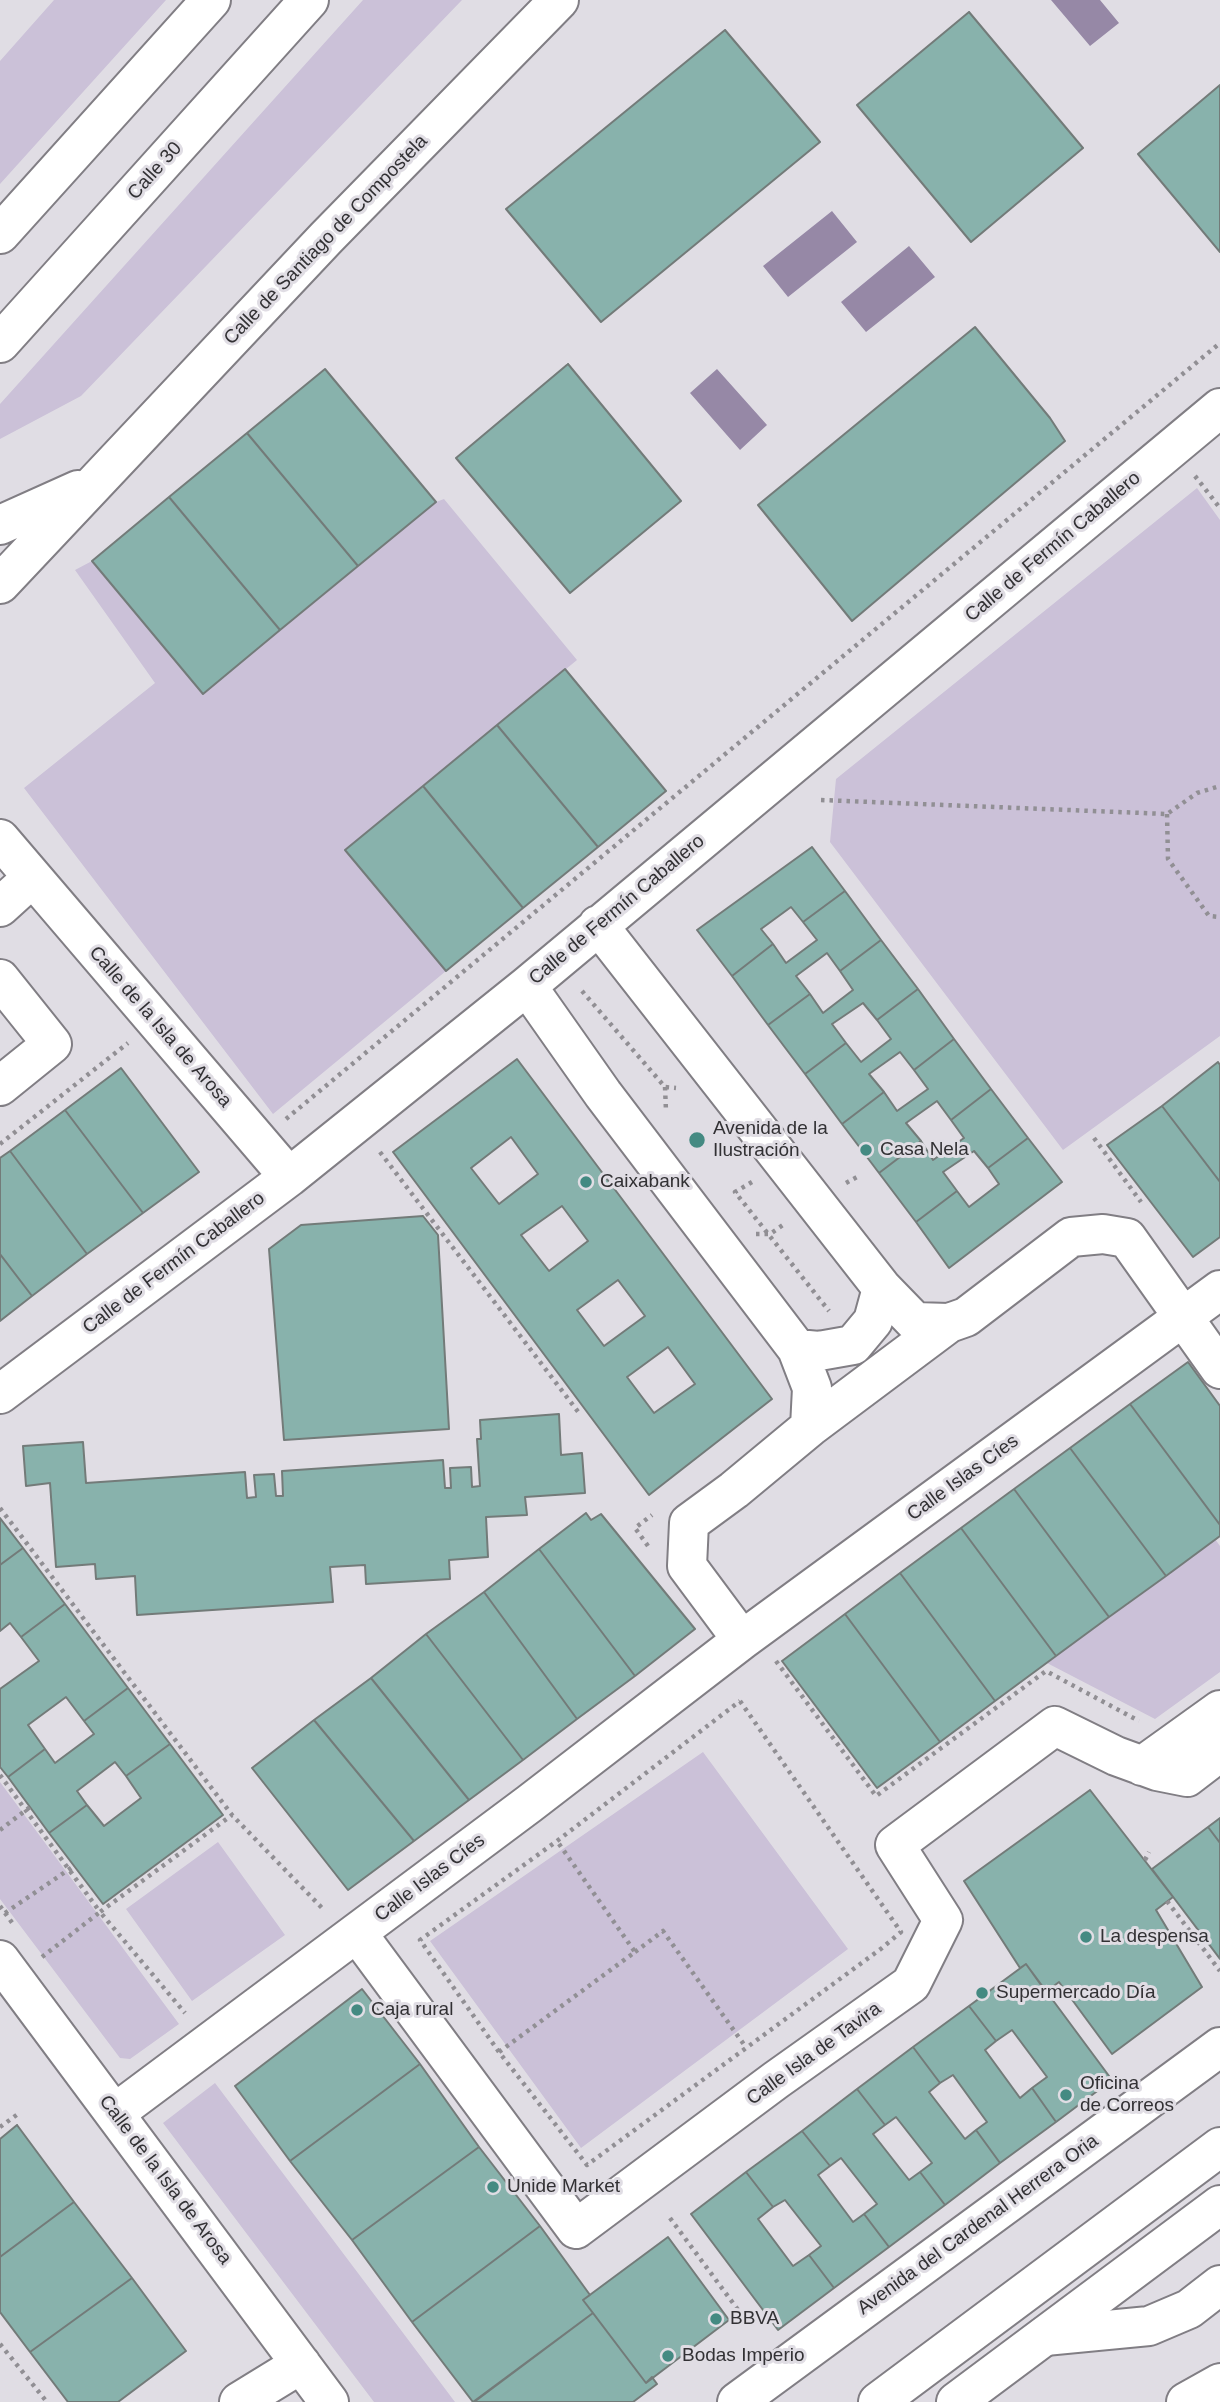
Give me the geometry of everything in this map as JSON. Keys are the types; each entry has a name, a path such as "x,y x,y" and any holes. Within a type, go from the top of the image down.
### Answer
{"main road":[{"path":"0,234 211,0"},
{"name":"Calle 30","path":"0,343 309,0"},
{"name":"Calle de Santiago de Compostela","path":"0,584 326,238 559,0"},
{"name":"Calle de Fermín Caballero","path":"0,1394 289,1177 527,986 1220,408"},
{"name":"Calle de Santiago de Compostela","path":"0,524 94,483"},
{"name":"Calle de la Isla de Arosa","path":"0,839 289,1177"},
{"path":"0,907 32,878"},
{"path":"598,925 882,1288 915,1322 949,1323"},
{"path":"0,1086 52,1044 2,986"},
{"path":"527,986 603,1094 797,1349 812,1388 810,1427"},
{"path":"756,1647 687,1566 689,1523 734,1490 810,1427 949,1323 966,1317 1071,1237 1103,1234 1127,1238 1220,1369"},
{"path":"797,1349 819,1351 853,1345 873,1321 882,1288"},
{"name":"Calle Islas Cíes","path":"115,2113 344,1925 529,1804 756,1647 1220,1290"},
{"path":"1142,1766 1220,1710"},
{"name":"Calle Isla de Tavira","path":"344,1925 576,2229 776,2080 911,1984 943,1920 895,1845 1055,1726 1116,1756 1142,1766 1187,1777 1220,1752"},
{"name":"Calle de la Isla de Arosa","path":"0,1960 329,2402"},
{"name":"Avenida del Cardenal Herrera Oria","path":"737,2402 1220,2047"},
{"path":"878,2402 1220,2147"},
{"path":"956,2402 1220,2205"},
{"path":"1045,2336 1149,2326 1189,2309 1220,2285"},
{"path":"239,2402 301,2364"},
{"path":"1186,2402 1220,2383"}],"path":[{"path":"258,1142 1220,344"},
{"path":"1195,476 1220,508"},
{"path":"821,800 1167,814 1196,793 1220,786"},
{"path":"1167,814 1168,859 1209,916 1220,917"},
{"path":"0,1144 134,1038"},
{"path":"1094,1138 1146,1209"},
{"path":"377,1147 579,1413"},
{"path":"758,1189 751,1181 735,1192 831,1313"},
{"path":"0,1508 232,1815 344,1925"},
{"path":"635,1528 656,1511"},
{"path":"756,1647 876,1796 1046,1671 1177,1741"},
{"path":"740,1701 901,1932 746,2046 587,2165 499,2052 420,1940 740,1701"},
{"path":"0,1775 28,1809 100,1912 192,2021"},
{"path":"0,1830 28,1809"},
{"path":"39,1959 232,1815"},
{"path":"556,1841 635,1952"},
{"path":"1145,1860 1149,1852"},
{"path":"5,1913 74,1867"},
{"path":"1167,1901 1220,1971"},
{"path":"499,2052 663,1931 746,2046"},
{"path":"0,2127 19,2114"},
{"path":"670,2218 750,2326"},
{"path":"0,2344 47,2402"}],"shaded area":[{"path":"54,0 166,0 0,184 0,61"},
{"path":"363,0 462,0 81,396 0,439 0,404"},
{"path":"1051,0 1100,0 1119,23 1090,46"},
{"path":"832,211 857,242 788,297 763,266"},
{"path":"909,246 935,277 866,332 841,302"},
{"path":"717,369 767,425 740,450 690,393"},
{"path":"1197,488 1220,520 1220,1036 1063,1150 830,842 836,779"},
{"path":"444,499 577,660 346,850 446,971 273,1114 24,788 155,683 75,570 92,561 203,694 436,502"},
{"path":"1215,1539 1220,1546 1220,1672 1155,1719 1047,1663"},
{"path":"703,1752 848,1949 581,2148 430,1941"},
{"path":"0,1782 179,2024 130,2059 120,2058 0,1899"},
{"path":"218,1842 285,1935 192,2001 126,1909"},
{"path":"215,2083 455,2402 374,2402 163,2123"}],"building":[{"path":"969,12 1083,148 971,242 857,105"},
{"path":"725,30 820,142 601,322 506,209"},
{"path":"1220,85 1220,252 1138,154"},
{"path":"975,327 1050,418 1065,441 852,621 758,505"},
{"path":"568,364 681,501 570,593 456,458"},
{"path":"325,369 436,502 358,566 247,433"},
{"path":"247,433 358,566 280,630 169,497"},
{"path":"169,497 280,630 203,694 92,561"},
{"path":"565,669 666,791 598,847 497,725"},
{"path":"497,725 598,847 523,908 423,786"},
{"path":"423,786 523,908 446,971 345,850"},
{"path":"812,847 845,891 803,922 791,907 761,929 773,944 732,976 697,930"},
{"path":"845,891 881,940 840,971 827,953 796,976 810,994 768,1025 732,976 773,944 786,963 817,940 803,922"},
{"path":"881,940 918,989 877,1020 863,1003 832,1024 846,1043 805,1074 768,1025 810,994 823,1013 853,990 840,971"},
{"path":"918,989 954,1039 914,1070 900,1052 869,1074 884,1092 842,1124 805,1074 846,1043 861,1062 891,1039 877,1020"},
{"path":"954,1039 991,1089 951,1120 937,1101 906,1123 921,1141 879,1173 842,1124 884,1092 897,1111 928,1089 914,1070"},
{"path":"517,1059 772,1399 649,1495 393,1152","holes":["511,1137 538,1174 499,1204 471,1168","562,1206 588,1241 549,1271 521,1235","618,1280 645,1316 604,1346 577,1310","668,1347 695,1384 654,1413 627,1377"]},
{"path":"1218,1062 1220,1065 1220,1182 1162,1106"},
{"path":"121,1068 199,1172 143,1213 65,1110"},
{"path":"991,1089 1028,1138 988,1168 974,1151 943,1172 957,1191 916,1222 879,1173 921,1141 933,1160 964,1138 951,1120"},
{"path":"1162,1106 1220,1182 1220,1237 1193,1257 1107,1145"},
{"path":"65,1110 143,1213 87,1254 10,1151"},
{"path":"1028,1138 1062,1182 949,1268 916,1222 957,1191 969,1207 999,1184 988,1168"},
{"path":"10,1151 87,1254 32,1296 0,1254 0,1158"},
{"path":"423,1216 438,1235 449,1429 284,1440 269,1249 301,1225"},
{"path":"0,1254 32,1296 0,1321"},
{"path":"1188,1362 1220,1406 1220,1525 1130,1404"},
{"path":"1130,1404 1220,1525 1220,1536 1166,1576 1070,1448"},
{"path":"559,1414 561,1455 582,1453 585,1493 525,1497 527,1515 486,1517 488,1557 449,1560 450,1579 366,1584 365,1565 330,1567 333,1602 137,1615 135,1576 96,1579 95,1564 56,1567 50,1483 26,1486 23,1446 83,1442 86,1483 245,1472 247,1498 256,1497 254,1475 274,1474 276,1496 283,1496 282,1471 443,1460 445,1488 451,1488 450,1468 471,1467 472,1487 480,1486 477,1439 481,1439 480,1420"},
{"path":"1070,1448 1166,1576 1109,1617 1014,1489"},
{"path":"1014,1489 1109,1617 1056,1656 961,1528"},
{"path":"586,1513 591,1520 601,1514 695,1629 635,1676 539,1549"},
{"path":"0,1518 23,1548 0,1565"},
{"path":"961,1528 1056,1656 995,1701 900,1573"},
{"path":"23,1548 65,1604 21,1637 10,1623 0,1631 0,1565"},
{"path":"539,1549 635,1676 577,1719 484,1592"},
{"path":"900,1573 995,1701 940,1742 845,1614"},
{"path":"484,1592 577,1719 523,1760 426,1634"},
{"path":"65,1604 128,1688 84,1721 66,1697 28,1725 45,1749 8,1777 0,1767 0,1689 39,1661 21,1637"},
{"path":"845,1614 940,1742 877,1788 782,1661"},
{"path":"426,1634 523,1760 469,1800 371,1678"},
{"path":"371,1678 469,1800 414,1841 314,1720"},
{"path":"128,1688 170,1744 126,1776 115,1762 77,1791 87,1805 49,1833 8,1777 45,1749 55,1763 94,1734 84,1721"},
{"path":"314,1720 414,1841 348,1890 252,1768"},
{"path":"170,1744 223,1815 103,1904 49,1833 87,1805 104,1826 141,1798 126,1776"},
{"name":"La despensa","path":"1090,1790 1173,1897 1156,1910 1202,1987 1112,2054 1059,1982 1046,1992 1026,1964 1020,1968 964,1881"},
{"path":"1220,1818 1220,1843 1208,1827"},
{"path":"1208,1827 1220,1843 1220,1959 1152,1869"},
{"path":"1026,1964 1112,2080 1056,2122 1032,2088 1047,2077 1012,2030 996,2041 969,2006"},
{"path":"362,1989 420,2064 290,2161 235,2086"},
{"path":"969,2006 996,2041 985,2050 1020,2098 1032,2088 1056,2122 1000,2163 976,2130 987,2122 953,2075 940,2083 913,2047"},
{"path":"913,2047 940,2083 929,2092 965,2139 976,2130 1000,2163 945,2205 920,2172 932,2163 896,2117 885,2125 857,2089"},
{"path":"420,2064 479,2147 352,2240 290,2161"},
{"path":"857,2089 885,2125 873,2134 909,2180 920,2172 945,2205 889,2247 864,2214 877,2204 841,2158 830,2166 802,2131"},
{"path":"17,2125 74,2202 0,2257 0,2139"},
{"path":"802,2131 830,2166 818,2175 853,2222 864,2214 889,2247 834,2288 809,2255 821,2246 785,2200 773,2207 746,2172"},
{"path":"479,2147 540,2226 412,2322 352,2240"},
{"path":"746,2172 773,2207 758,2219 793,2266 809,2255 834,2288 778,2330 691,2214"},
{"path":"74,2202 132,2278 30,2352 0,2312 0,2257"},
{"path":"540,2226 590,2295 583,2300 593,2313 473,2402 412,2322"},
{"path":"668,2237 729,2320 646,2383 583,2300"},
{"path":"132,2278 186,2351 118,2402 68,2402 30,2352"},
{"path":"593,2313 646,2383 652,2377 657,2384 633,2402 474,2402"}],"place":[{"name":"Avenida de la Ilustración","path":"697,1140"},
{"name":"Casa Nela","path":"866,1150"},
{"name":"Caixabank","path":"586,1182"},
{"name":"La despensa","path":"1086,1937"},
{"name":"Supermercado Día","path":"982,1993"},
{"name":"Caja rural","path":"357,2010"},
{"name":"Oficina de Correos","path":"1066,2095"},
{"name":"Unide Market","path":"493,2187"},
{"name":"BBVA","path":"716,2319"},
{"name":"Bodas Imperio","path":"668,2356"}]}
